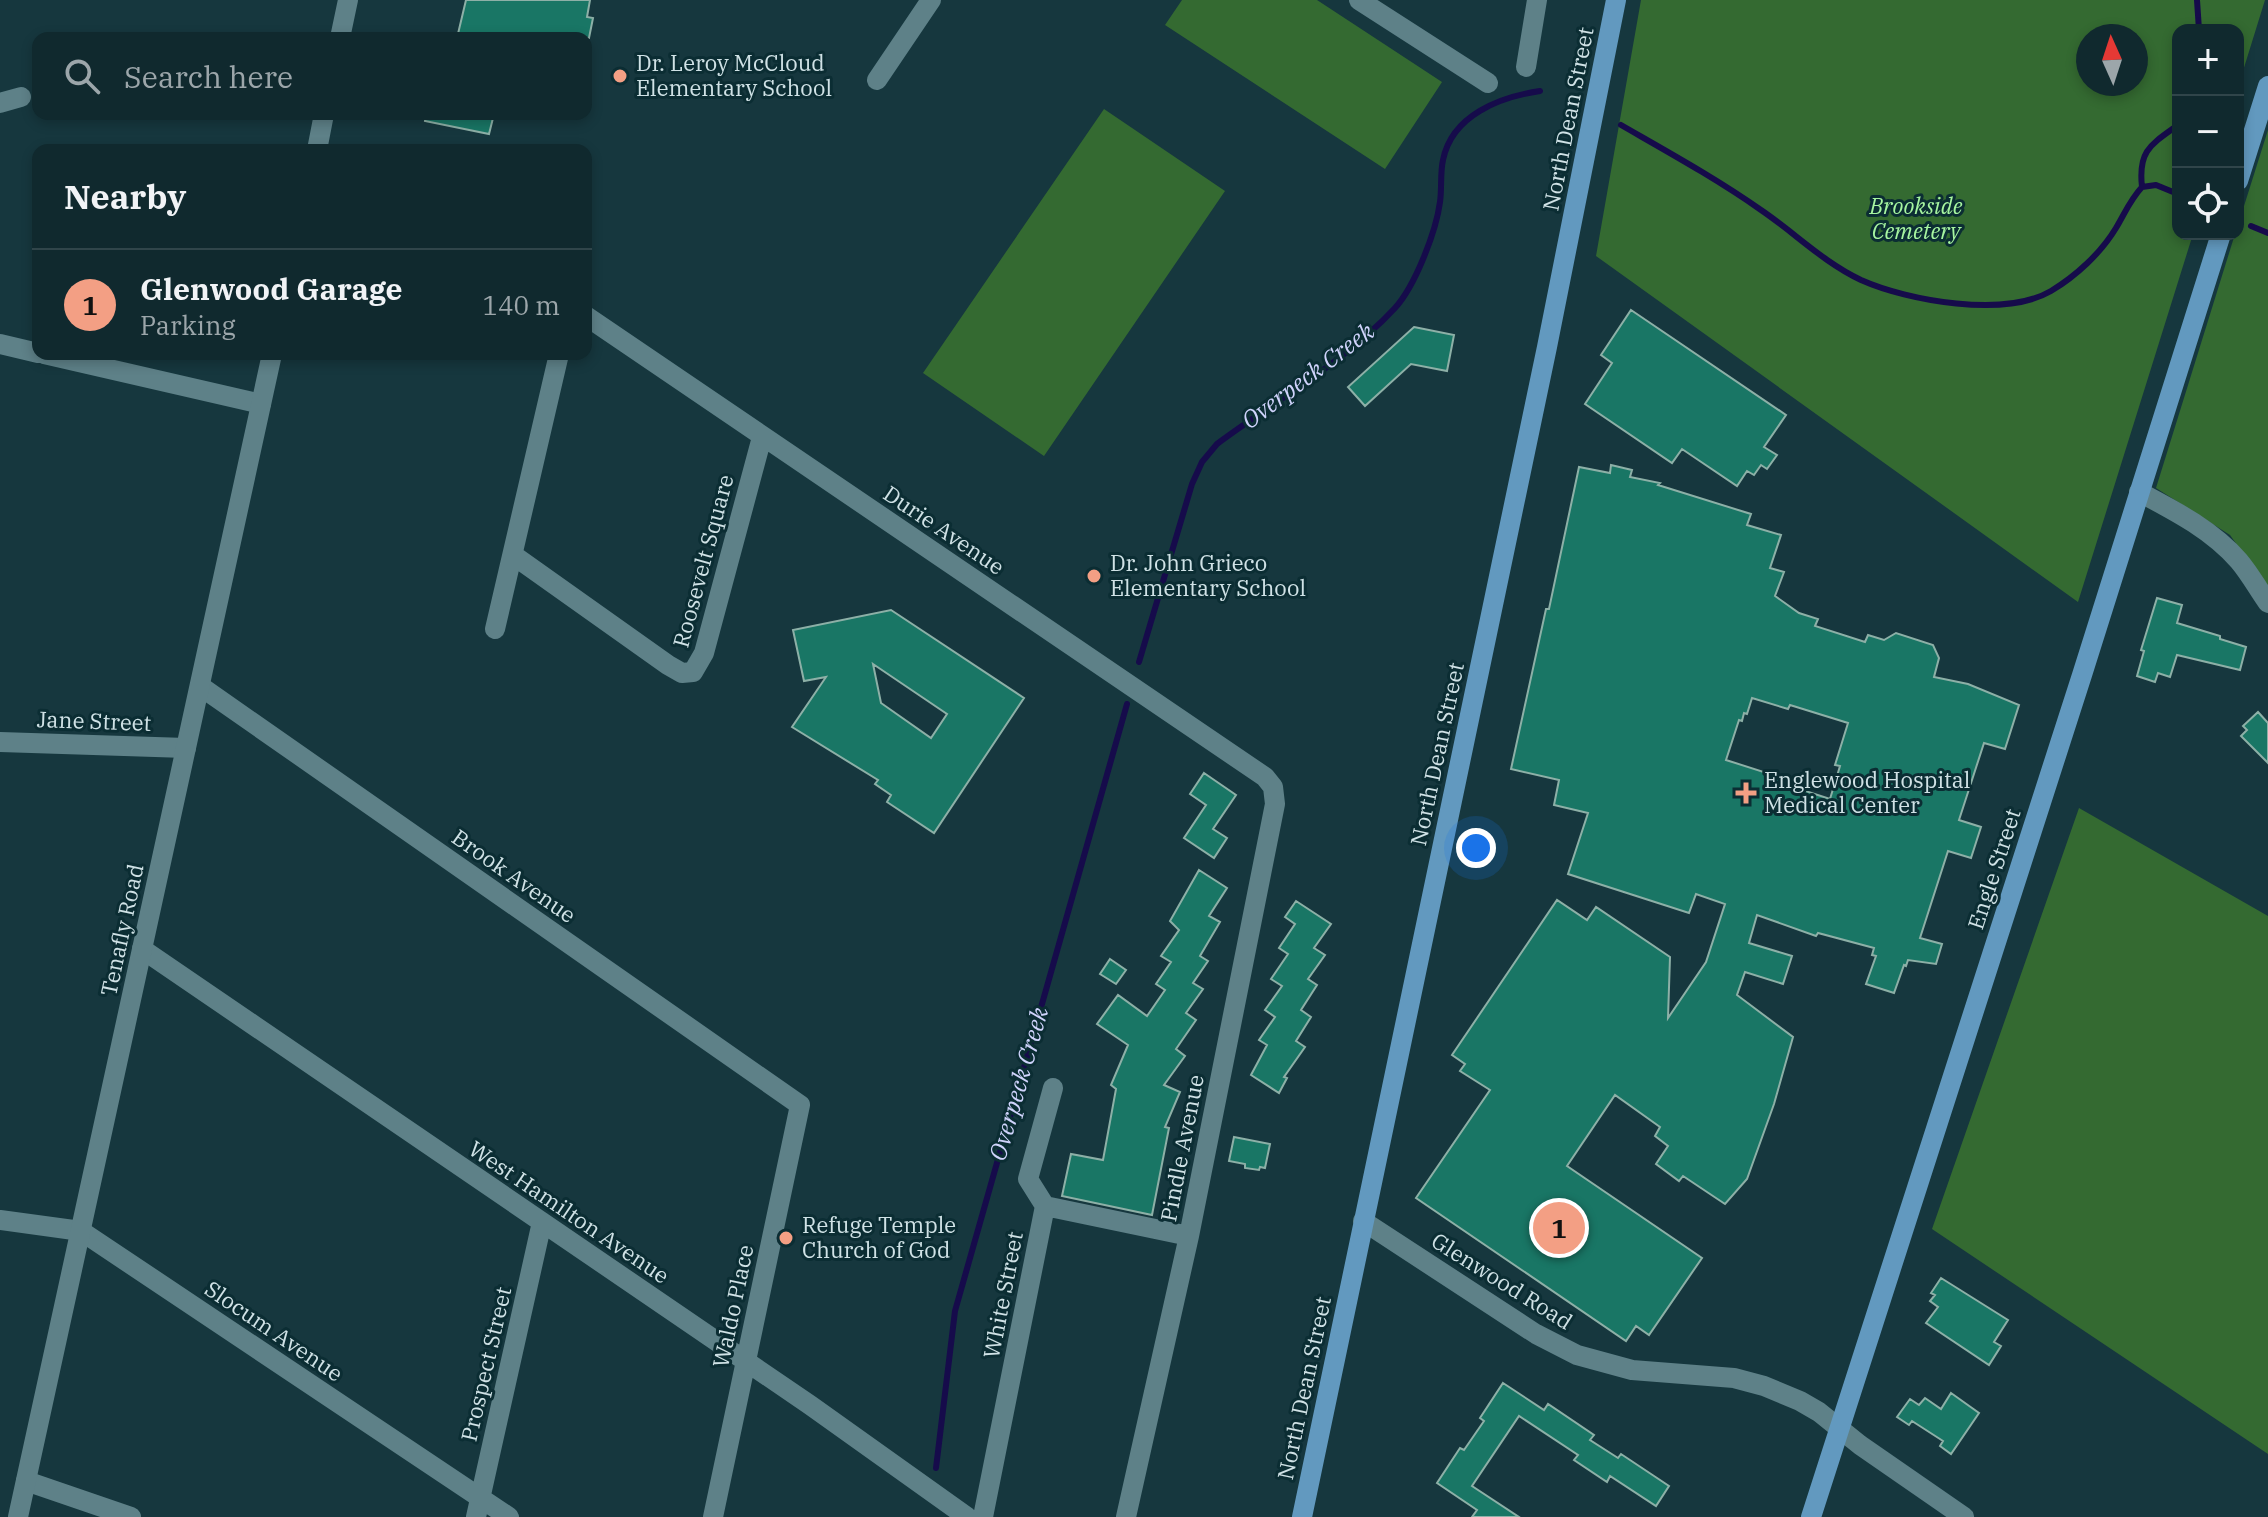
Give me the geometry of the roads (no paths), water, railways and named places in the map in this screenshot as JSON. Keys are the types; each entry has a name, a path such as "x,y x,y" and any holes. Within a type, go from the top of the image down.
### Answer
{"main road":[{"name":"North Dean Street","path":"1302,1517 1547,347 1616,0"},
{"path":"2242,168 2268,86"},
{"name":"Engle Street","path":"1811,1517 2219,240"}],"street":[{"path":"341,32 348,0"},
{"path":"877,80 931,0"},
{"path":"1359,0 1488,83"},
{"path":"1526,67 1537,0"},
{"path":"0,103 21,97"},
{"path":"318,144 323,120"},
{"name":"Durie Avenue","path":"592,320 1252,768 1273,787"},
{"path":"0,344 32,351"},
{"path":"71,360 261,404"},
{"name":"Tenafly Road","path":"18,1517 271,360"},
{"path":"495,629 558,360"},
{"name":"Roosevelt Square","path":"513,555 668,665 682,673 693,672 704,653 762,437"},
{"path":"2139,492 2194,522 2217,539 2240,562 2268,603"},
{"name":"Brook Avenue","path":"200,686 800,1105"},
{"name":"Jane Street","path":"0,742 186,748"},
{"name":"Pindle Avenue","path":"1126,1517 1189,1236 1275,804 1273,787"},
{"name":"West Hamilton Avenue","path":"142,949 967,1517"},
{"path":"1053,1088 1028,1179 1045,1206 1189,1236"},
{"name":"Waldo Place","path":"713,1517 800,1105"},
{"name":"White Street","path":"983,1517 1045,1206"},
{"name":"Slocum Avenue","path":"0,1220 81,1231 478,1507 509,1517"},
{"name":"Glenwood Road","path":"1363,1221 1525,1328 1566,1350 1599,1363 1632,1370 1707,1374 1754,1383 1800,1401 1964,1517"},
{"name":"Prospect Street","path":"478,1507 542,1222"},
{"path":"26,1481 131,1517"}],"waterway":[{"name":"Overpeck Creek","path":"2197,0 2199,24"},
{"name":"Overpeck Creek","path":"1139,662 1192,484 1202,462 1217,444 1332,363 1395,308 1417,273 1429,243 1438,214 1443,160 1456,131 1467,120 1494,104 1540,91"},
{"name":"Overpeck Creek","path":"1621,125 1727,187 1834,265 1861,280 1930,300 1983,305 2032,299 2051,291 2079,271 2110,237 2142,187 2142,165 2148,150 2172,129"},
{"path":"2142,187 2156,185 2172,192"},
{"path":"2251,226 2268,233"},
{"name":"Overpeck Creek","path":"936,1468 955,1311 1127,704"}],"place":[{"name":"Dr. Leroy McCloud Elementary School","path":"620,76"},
{"name":"Dr. John Grieco Elementary School","path":"1094,576"},
{"name":"Englewood Hospital Medical Center","path":"1746,793"},
{"name":"Glenwood Garage","path":"1559,1228"},
{"name":"Refuge Temple Church of God","path":"786,1238"}],"park label":[{"name":"Brookside Cemetery","path":"1916,218"}]}
